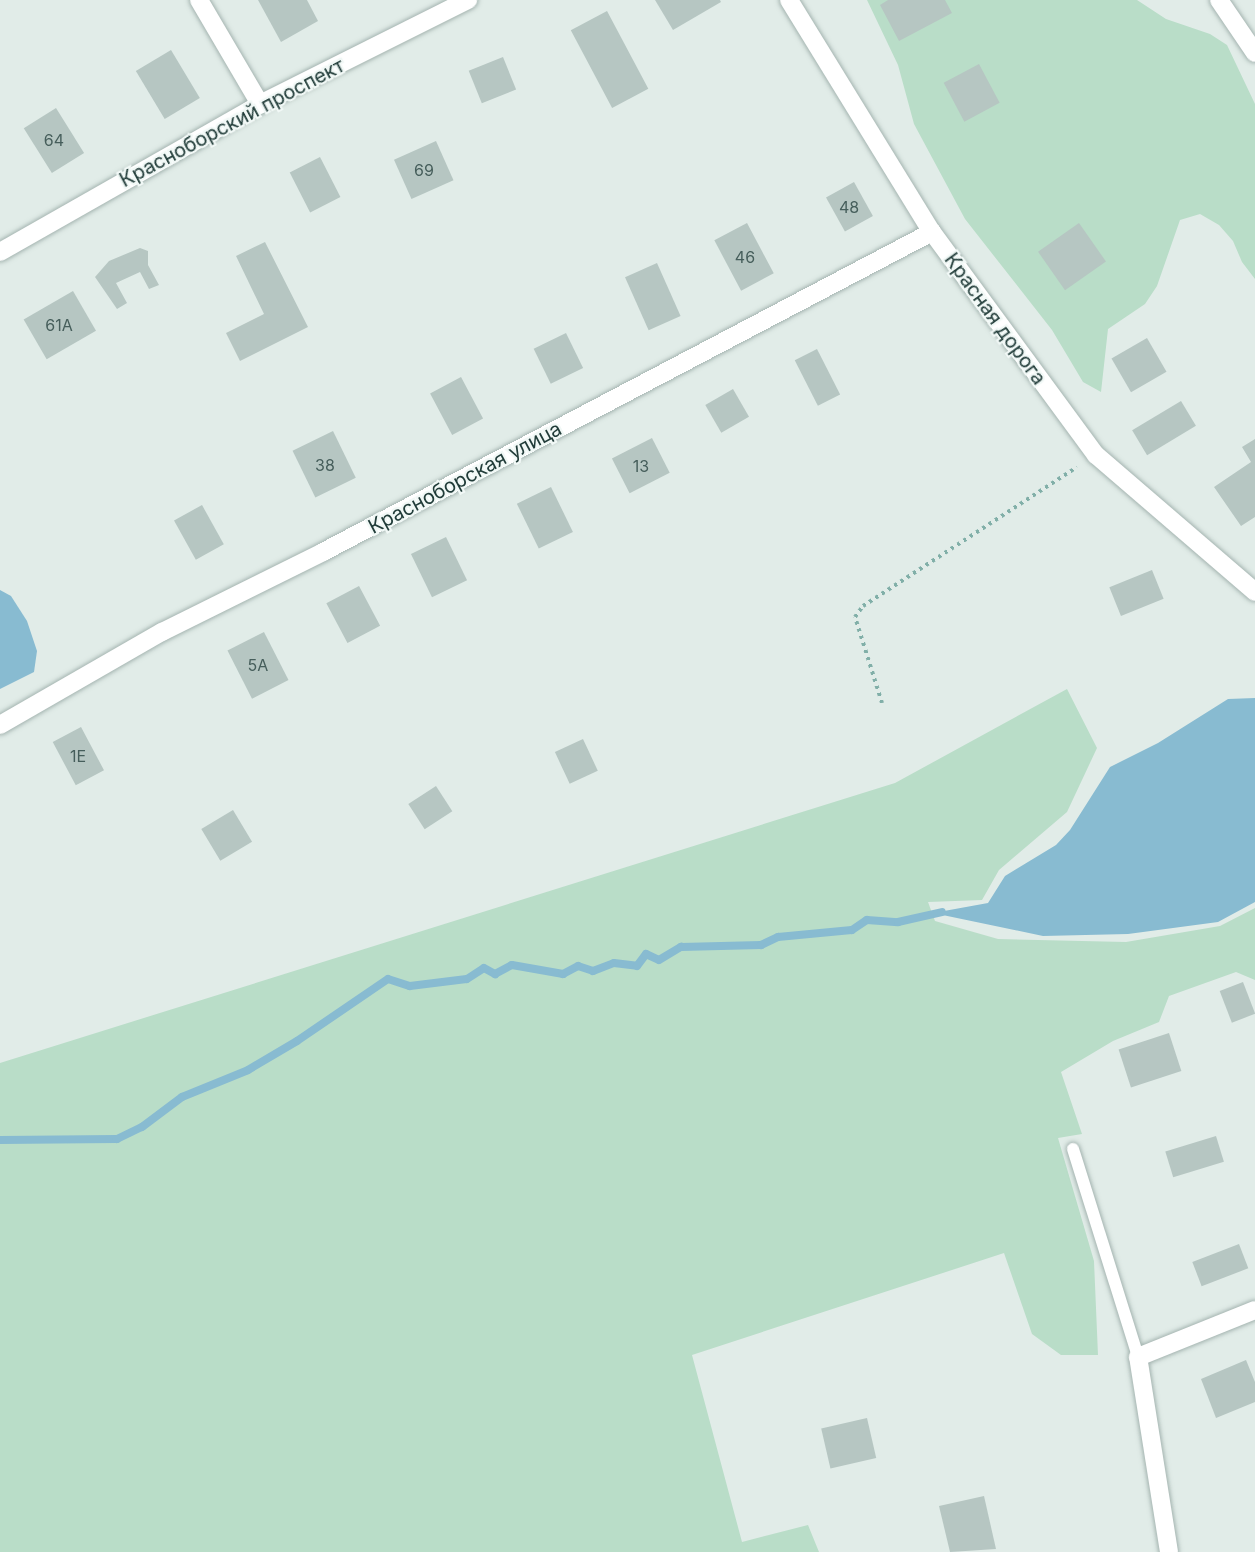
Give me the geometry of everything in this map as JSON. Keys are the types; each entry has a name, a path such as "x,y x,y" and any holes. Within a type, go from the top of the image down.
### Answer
{"street":[{"path":"199,0 260,104"},
{"name":"Красноборский проспект","path":"0,252 260,104 468,0"},
{"name":"Красная дорога","path":"789,0 932,232 1096,455 1255,592"},
{"path":"1219,0 1255,53"},
{"name":"Красноборская улица","path":"0,725 162,632 323,552 932,232"},
{"path":"1168,1552 1138,1357 1255,1310"}],"lane":[{"path":"1073,1149 1138,1357"}],"path":[{"path":"882,703 855,617 863,606 1096,455"}],"green space":[{"path":"867,0 1137,0 1166,19 1210,34 1227,45 1255,104 1255,279 1242,262 1233,241 1219,225 1200,214 1180,220 1157,286 1145,304 1108,329 1101,392 1083,382 1052,330 965,219 914,124 898,65"},
{"path":"1067,689 1097,748 1067,812 999,870 982,900 928,902 935,921 998,939 1126,942 1220,926 1255,908 1255,980 1236,972 1169,996 1159,1022 1113,1041 1061,1072 1082,1134 1058,1138 1094,1261 1098,1355 1061,1355 1032,1334 1004,1253 692,1355 742,1542 808,1525 819,1552 0,1552 0,1063 895,783"}],"water":[{"path":"0,590 11,596 27,621 37,651 34,672 0,689"},
{"path":"1255,698 1255,902 1218,922 1128,934 1043,936 933,913 988,903 1005,876 1056,845 1070,830 1110,767 1158,743 1228,699"}],"building":[{"path":"258,0 307,0 318,21 281,42"},
{"path":"655,0 720,0 721,2 673,30"},
{"path":"888,0 945,0 952,13 899,41 880,5"},
{"path":"607,11 648,89 612,108 571,30"},
{"path":"171,50 200,98 165,119 136,71"},
{"path":"503,57 516,89 482,103 469,71"},
{"path":"979,64 1000,103 964,122 944,83"},
{"path":"56,108 84,153 52,173 24,128"},
{"path":"436,141 453,180 411,199 394,160"},
{"path":"320,157 340,197 310,213 290,172"},
{"path":"854,182 873,216 845,232 826,198"},
{"path":"747,223 774,273 741,291 714,240"},
{"path":"1079,223 1106,262 1065,290 1038,252"},
{"path":"265,242 308,327 240,361 226,333 264,314 236,256"},
{"path":"140,248 148,251 148,265 159,285 149,289 140,272 116,283 127,303 117,309 95,277 109,261"},
{"path":"657,263 681,316 649,330 625,277"},
{"path":"73,291 96,331 47,359 24,320"},
{"path":"566,333 583,368 551,384 534,349"},
{"path":"1147,338 1166,372 1131,392 1111,359"},
{"path":"817,349 840,394 818,406 795,360"},
{"path":"461,377 483,418 452,435 430,393"},
{"path":"733,389 749,417 721,433 705,405"},
{"path":"1181,401 1196,426 1147,455 1132,430"},
{"path":"333,431 356,478 315,497 293,451"},
{"path":"652,438 670,473 630,493 612,458"},
{"path":"1255,439 1255,517 1241,526 1214,487 1251,462 1242,447"},
{"path":"551,487 573,532 539,549 517,504"},
{"path":"202,505 224,544 196,560 174,521"},
{"path":"446,537 467,580 432,597 411,554"},
{"path":"1152,570 1164,599 1121,616 1109,587"},
{"path":"359,586 380,626 347,643 326,603"},
{"path":"264,632 289,680 252,699 227,651"},
{"path":"81,727 104,770 76,785 53,742"},
{"path":"583,739 598,771 570,784 555,752"},
{"path":"436,786 452,811 425,829 408,804"},
{"path":"233,810 252,842 220,861 201,829"},
{"path":"1243,982 1255,1014 1232,1023 1220,991"},
{"path":"1169,1033 1181,1071 1131,1087 1119,1049"},
{"path":"1216,1136 1224,1162 1173,1177 1165,1151"},
{"path":"1239,1244 1248,1268 1202,1286 1192,1262"},
{"path":"1246,1360 1255,1382 1255,1402 1216,1418 1201,1379"},
{"path":"867,1418 876,1458 830,1469 821,1429"},
{"path":"984,1496 996,1549 950,1552 939,1506"}],"waterway":[{"path":"0,1140 117,1139 142,1127 182,1097 248,1070 297,1041 388,979 410,986 467,979 484,968 495,974 512,965 563,974 578,966 593,971 614,963 637,966 646,954 659,960 681,947 761,945 778,937 852,930 867,920 898,922 942,912"}]}
